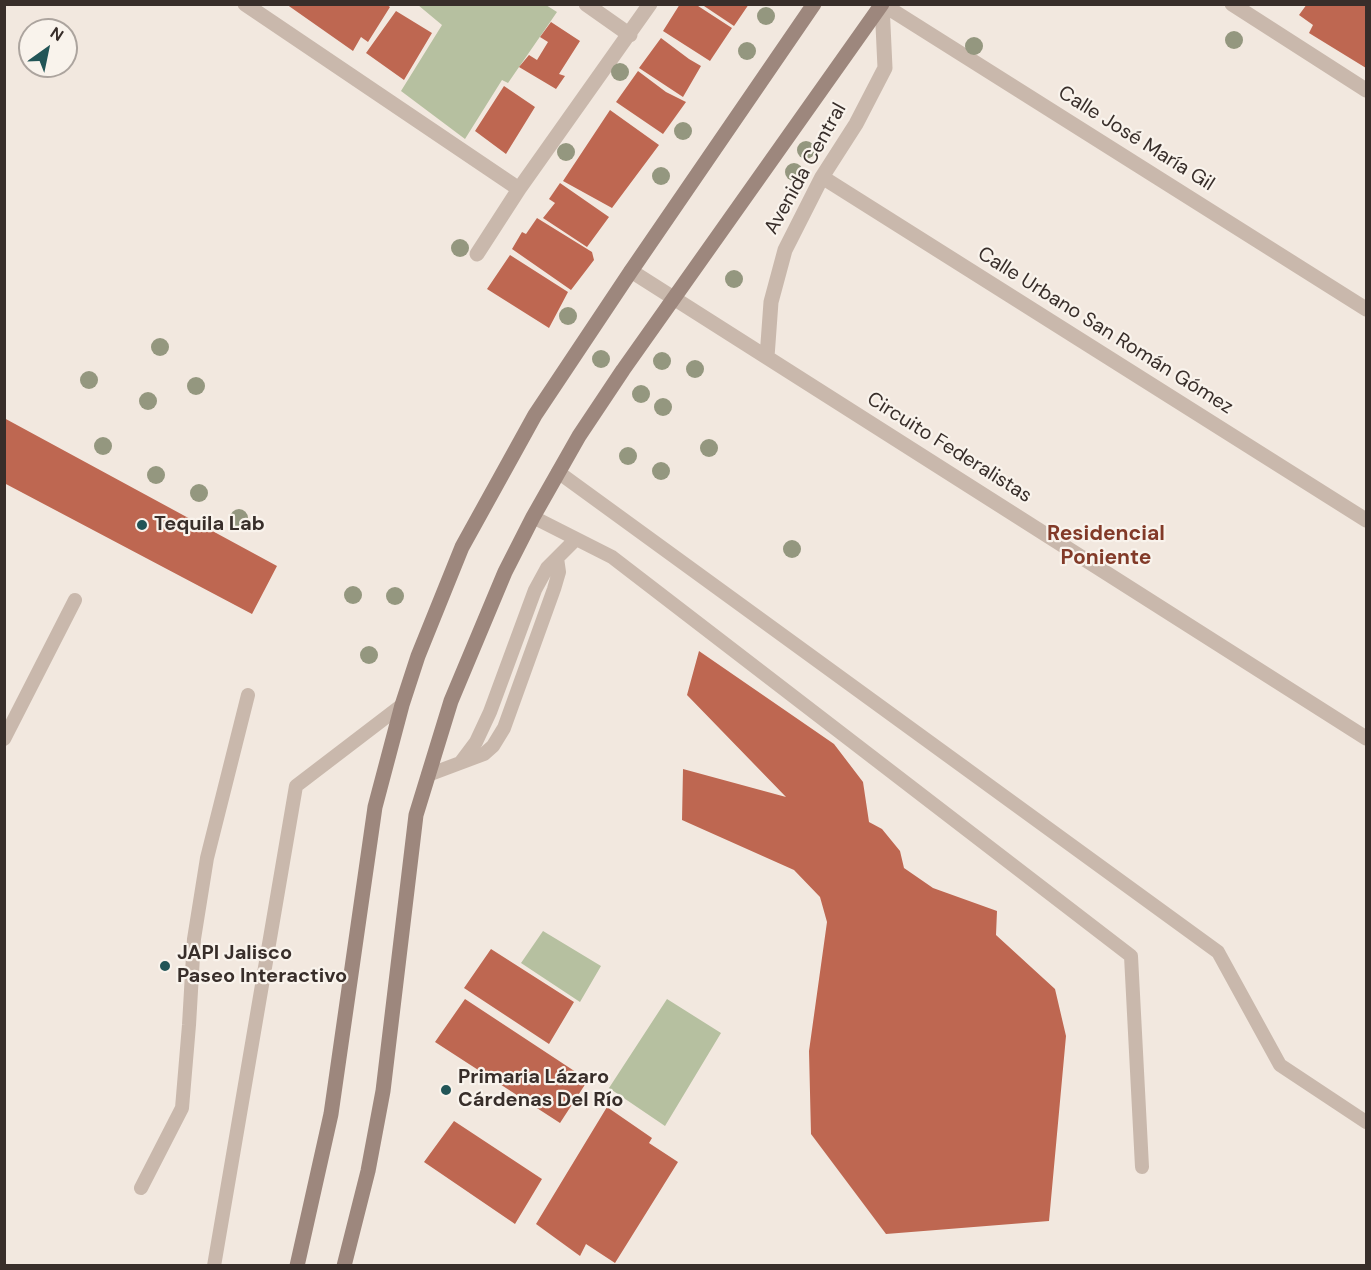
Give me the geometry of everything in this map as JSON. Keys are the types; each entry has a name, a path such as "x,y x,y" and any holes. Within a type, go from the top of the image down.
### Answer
{"main road":[{"path":"297,1266 331,1114 375,807 402,705 418,656 462,547 535,415 814,4"},
{"path":"344,1266 368,1170 383,1091 417,815 451,701 505,572 558,472 616,379 882,4"}],"street":[{"path":"245,4 519,189"},
{"path":"586,4 630,35"},
{"path":"477,254 519,189 650,4"},
{"name":"Avenida Central","path":"767,357 771,302 785,250 822,177 856,124 885,68 882,4"},
{"name":"Calle José María Gil","path":"882,4 1366,309"},
{"path":"1232,4 1366,90"},
{"name":"Calle Urbano San Román Gómez","path":"822,177 1366,520"},
{"name":"Circuito Federalistas","path":"631,271 1366,738"}],"lane":[{"path":"558,472 1218,952 1280,1065 1366,1122"},
{"path":"533,517 612,557 1131,956 1142,1167"},
{"path":"460,762 476,742 490,712 535,590 547,568 576,539"},
{"path":"428,775 484,754 493,746 504,729 554,589 559,572 557,558"},
{"path":"4,739 75,600"},
{"path":"141,1188 182,1108 196,927 207,858 248,695"},
{"path":"214,1266 296,786 402,705"}],"green space":[{"path":"418,5 546,5 557,12 508,83 502,80 465,139 401,91 442,25"},
{"path":"543,931 601,966 580,1002 521,963"},
{"path":"667,999 721,1033 665,1126 609,1088"}],"building":[{"path":"286,4 386,4 390,7 368,42 361,37 353,51"},
{"path":"680,4 695,4 732,28 710,61 663,31"},
{"path":"701,4 749,4 734,26"},
{"path":"1307,4 1366,4 1366,68 1309,33 1313,25 1299,15"},
{"path":"396,11 432,33 404,80 366,53"},
{"path":"551,22 580,41 559,74 565,76 556,89 519,67 529,55 537,60 548,42 540,37"},
{"path":"661,38 701,66 683,97 639,68"},
{"path":"638,71 666,92 686,102 663,134 616,102"},
{"path":"504,86 535,107 506,154 475,131"},
{"path":"610,110 659,145 612,208 563,181"},
{"path":"560,183 609,217 587,247 543,218 555,203 549,199"},
{"path":"537,218 592,252 594,260 571,290 512,249 522,232 526,234"},
{"path":"510,255 568,292 549,328 487,289"},
{"name":"Tequila Lab","path":"4,418 277,566 252,614 4,483"},
{"path":"699,651 834,744 863,782 869,822 882,829 900,851 904,868 933,888 997,911 996,935 1055,989 1066,1036 1049,1221 886,1234 811,1134 809,1051 827,922 820,897 794,870 682,820 683,769 786,797 687,695"},
{"path":"491,949 574,1002 549,1044 464,988"},
{"path":"465,999 588,1080 560,1123 435,1042"},
{"path":"607,1107 652,1138 649,1143 678,1162 615,1263 586,1244 580,1256 536,1224"},
{"path":"454,1121 542,1179 515,1224 424,1162"}],"place":[{"name":"Tequila Lab","path":"142,525"},
{"name":"JAPI Jalisco Paseo Interactivo","path":"165,966"},
{"name":"Primaria Lázaro Cárdenas Del Río","path":"446,1090"}],"district":[{"name":"Residencial Poniente","path":"1106,546"}]}
